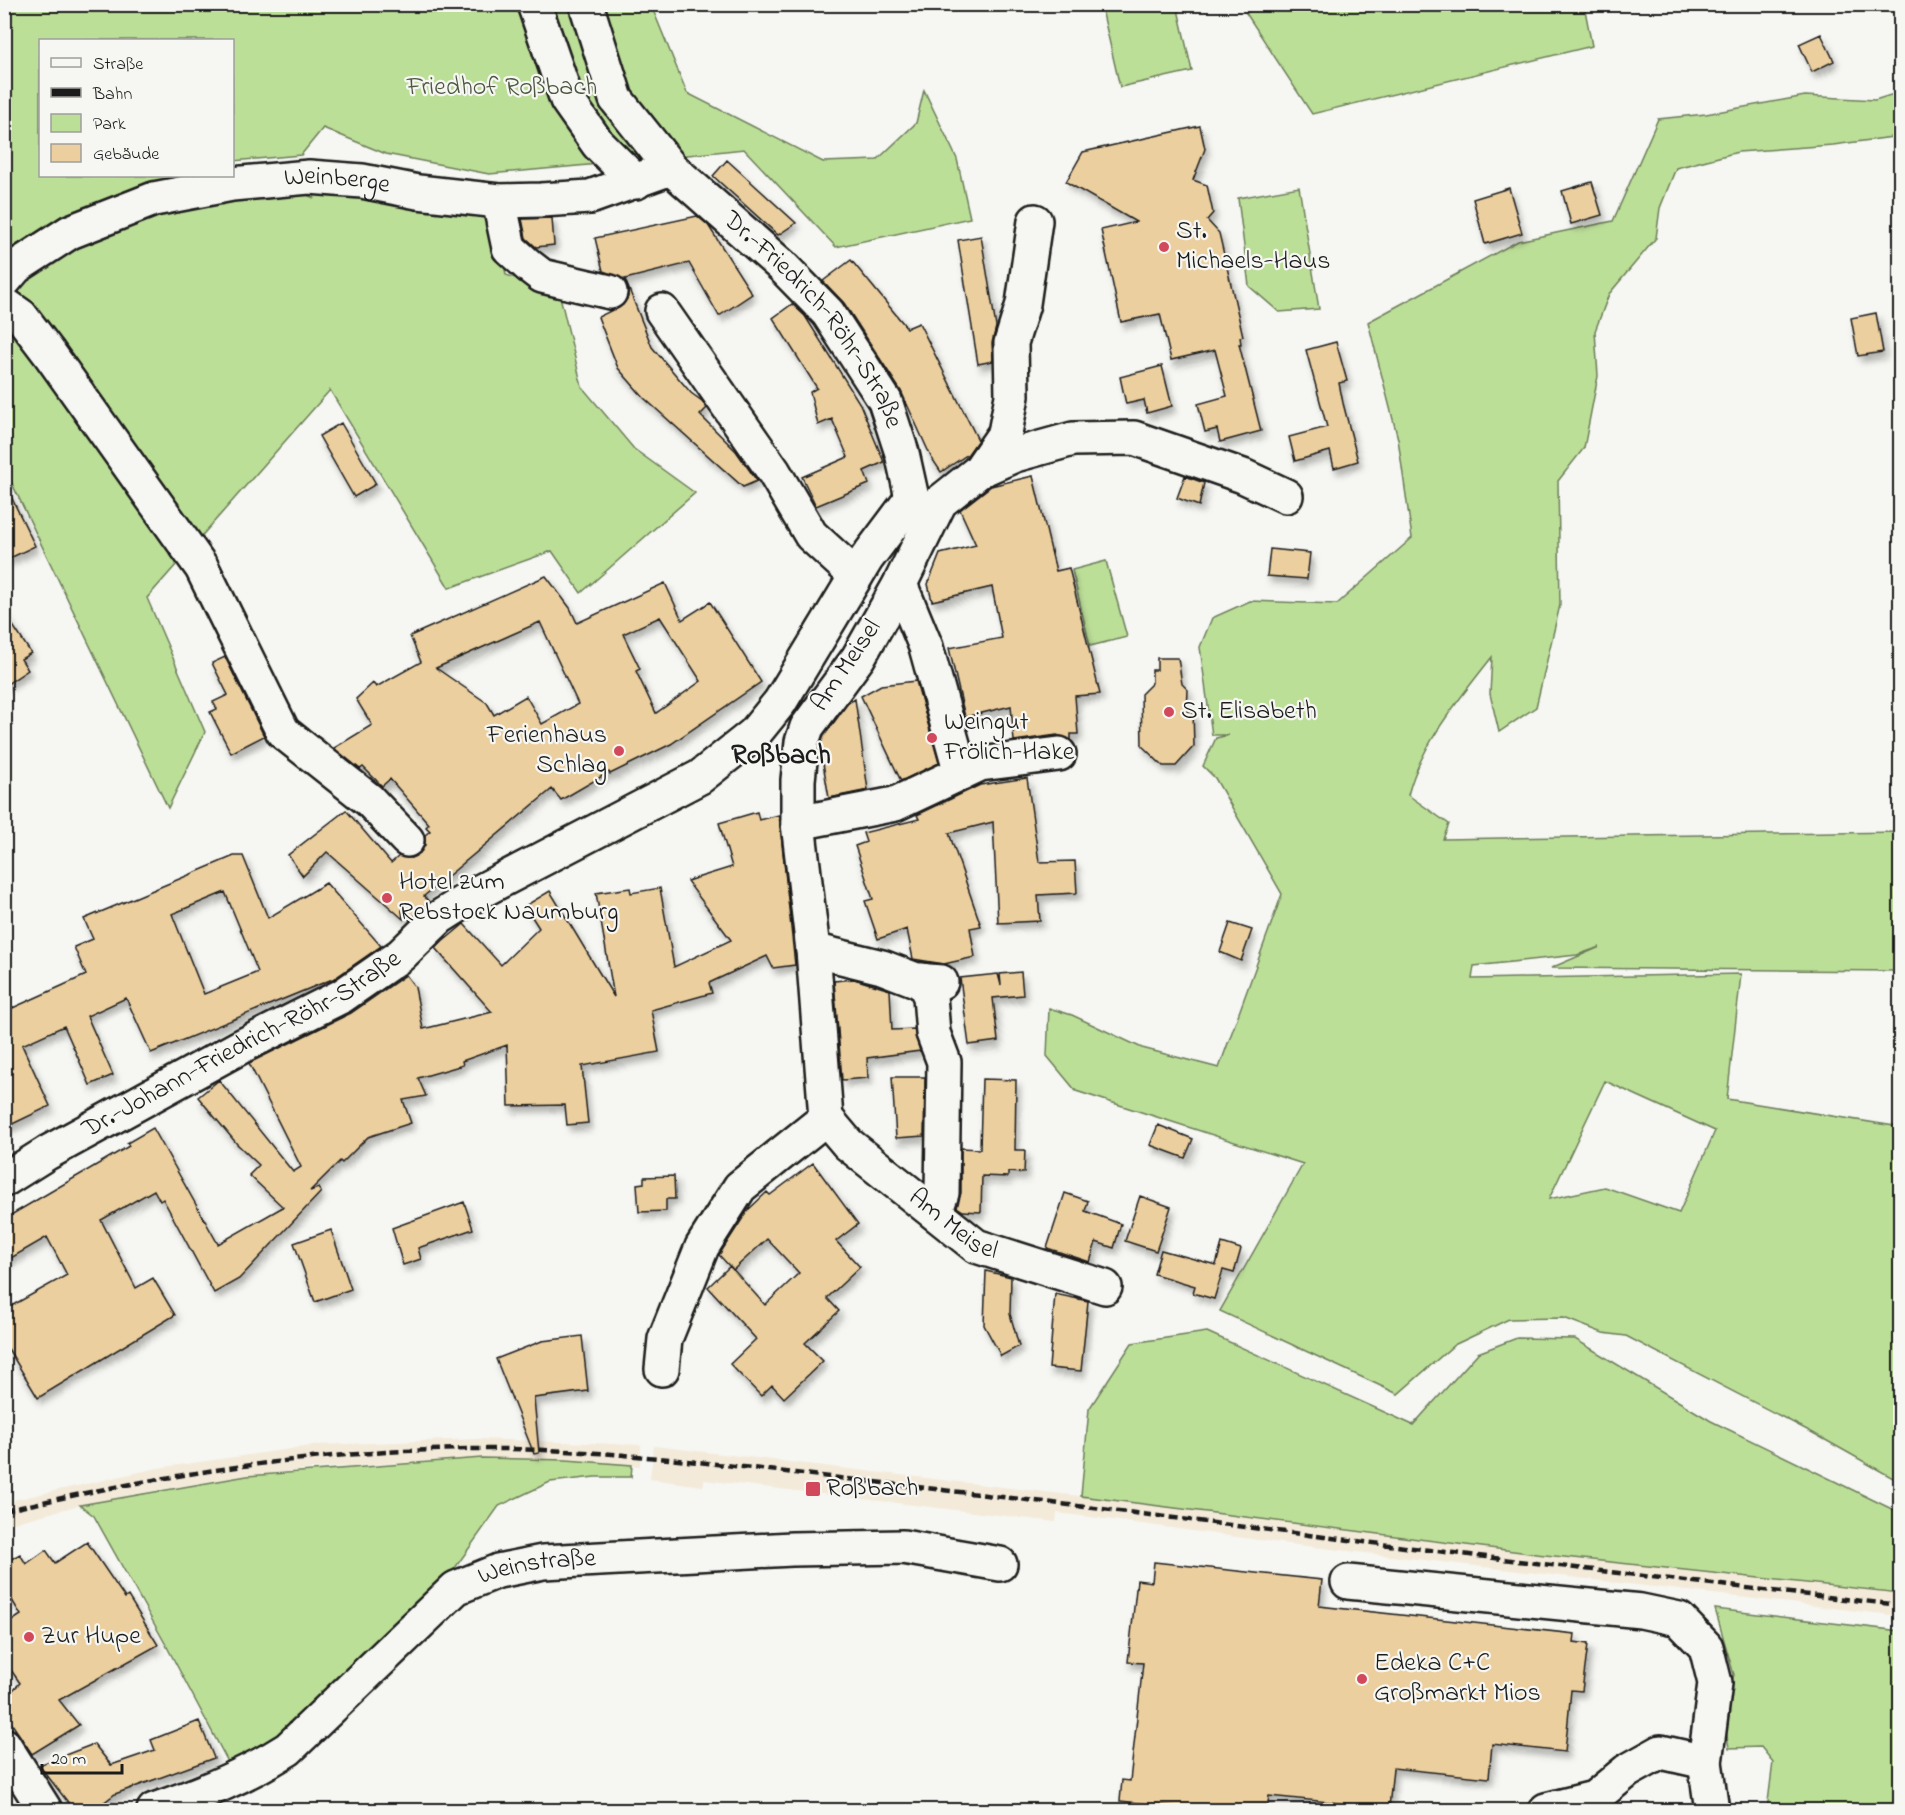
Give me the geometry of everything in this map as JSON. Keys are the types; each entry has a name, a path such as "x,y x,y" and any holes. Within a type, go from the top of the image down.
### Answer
{"street":[{"path":"534,4 567,100 593,138 636,182"},
{"name":"Dr.-Friedrich-Röhr-Straße","path":"586,4 616,99 671,168 782,266 828,314 885,401 902,453 926,500"},
{"name":"Weinberge","path":"8,272 70,232 154,199 232,184 309,177 362,181 417,192 499,201 590,197 671,168"},
{"path":"499,201 509,248 529,266 542,276 610,292"},
{"path":"979,471 1005,433 1012,396 1011,343 1023,304 1035,220"},
{"path":"4,304 21,316 49,352 202,568 284,732 369,800 407,840"},
{"path":"662,311 774,472 811,535 856,576"},
{"path":"926,500 979,471 1015,455 1073,439 1134,438 1221,468 1286,496"},
{"name":"Dr.-Johann-Friedrich-Röhr-Straße","path":"4,1180 47,1153 242,1046 342,996 401,955 440,917 481,891 700,777 754,734 780,702 856,576 926,500"},
{"name":"Am Meisel","path":"926,500 900,584 858,658 807,727 802,742 798,780 798,823 813,950 826,1118 848,1143 976,1246 1105,1287"},
{"path":"900,584 926,647 961,773"},
{"path":"798,823 895,804 980,764 1059,754"},
{"path":"813,950 931,981 933,1033 944,1062 942,1193 935,1213"},
{"path":"662,1369 665,1339 702,1247 740,1186 826,1118"},
{"name":"Weinstraße","path":"154,1810 221,1785 257,1768 288,1749 456,1588 498,1571 543,1562 792,1549 903,1547 1000,1564"},
{"path":"1348,1582 1641,1611 1679,1620 1706,1647 1714,1683 1705,1762 1712,1810"},
{"path":"4,1745 45,1810"},
{"path":"1545,1810 1594,1798 1627,1771 1661,1752 1705,1762"}],"shaded area":[{"path":"479,1439 641,1445 640,1466 566,1460 482,1458 321,1468 247,1476 164,1489 80,1505 5,1525 5,1502 158,1468 318,1445"},
{"path":"654,1446 1291,1521 1536,1554 1900,1593 1900,1616 1289,1544 1057,1513 1056,1522 704,1480 703,1486 650,1479"}],"green space":[{"name":"Friedhof Roßbach","path":"5,5 580,5 653,159 489,174 386,154 323,128 301,155 234,161 234,39 39,39 39,177 174,177 88,208 5,252"},
{"path":"595,5 651,5 687,93 823,162 877,160 916,123 924,90 957,159 970,218 836,247 744,149 669,157 625,96"},
{"path":"1101,5 1177,5 1192,71 1120,87"},
{"path":"1263,5 1584,5 1592,46 1312,114 1246,13"},
{"path":"1900,92 1900,136 1833,145 1738,152 1676,168 1660,208 1656,238 1609,294 1595,331 1598,376 1584,448 1558,481 1560,605 1536,707 1499,732 1490,694 1492,657 1455,705 1432,740 1414,776 1408,795 1449,824 1443,839 1900,832 1900,971 1551,968 1600,947 1577,955 1474,966 1472,979 1741,974 1727,1099 1900,1127 1900,1482 1813,1433 1626,1336 1603,1333 1564,1318 1509,1319 1454,1345 1398,1394 1220,1311 1303,1164 1076,1091 1047,1056 1049,1008 1072,1015 1142,1048 1219,1068 1282,894 1215,778 1203,766 1216,738 1229,735 1212,735 1200,647 1212,618 1250,601 1337,604 1412,538 1398,439 1368,322 1518,241 1613,221 1658,119 1706,114 1805,96 1875,100","holes":["1605,1081 1715,1131 1679,1213 1605,1187 1549,1199"]},
{"path":"335,187 494,209 506,275 559,292 582,387 634,449 695,493 581,593 552,551 449,588 330,390 147,598 205,732 168,808 5,469 5,303 21,275 89,233 150,210 294,190 314,198 315,194"},
{"path":"1299,187 1319,309 1279,312 1249,286 1238,198"},
{"path":"1106,561 1127,637 1090,646 1072,570"},
{"path":"1207,1332 1413,1425 1478,1353 1517,1338 1575,1339 1711,1421 1900,1513 1900,1593 1536,1554 1081,1496 1089,1409 1132,1343"},
{"path":"482,1458 566,1460 632,1465 631,1477 595,1477 550,1482 499,1506 450,1575 386,1642 235,1775 94,1516 80,1505 247,1476"},
{"path":"1715,1609 1900,1631 1900,1810 1767,1810 1773,1762 1761,1747 1729,1748 1722,1708 1734,1675"}],"building":[{"path":"1821,34 1834,61 1812,72 1799,44"},
{"path":"1200,126 1205,149 1193,180 1207,185 1213,213 1207,220 1219,233 1243,336 1240,337 1241,344 1239,344 1261,431 1220,442 1217,429 1205,432 1198,404 1227,396 1215,350 1171,360 1160,314 1121,322 1101,230 1136,222 1066,182 1083,152"},
{"path":"727,160 796,223 778,235 713,176"},
{"path":"1592,182 1602,215 1571,224 1562,191"},
{"path":"1509,188 1522,233 1485,244 1473,199"},
{"path":"697,216 708,225 752,294 719,316 689,263 625,279 652,347 691,393 702,401 707,408 700,415 736,451 757,481 743,487 644,398 618,368 598,317 623,305 628,297 628,287 622,278 603,271 595,238"},
{"path":"552,218 554,245 536,247 526,238 522,219"},
{"path":"981,236 996,327 992,343 993,361 978,364 958,240"},
{"path":"851,260 907,328 919,323 978,440 968,454 941,472 931,457 901,391 844,303 823,281"},
{"path":"792,304 805,316 860,404 884,462 864,471 869,484 816,506 802,477 848,457 832,419 818,425 810,392 817,388 773,318"},
{"path":"1876,313 1883,352 1858,356 1851,318"},
{"path":"1336,342 1347,381 1339,383 1358,461 1334,468 1330,451 1295,461 1289,437 1327,427 1306,350"},
{"path":"1162,366 1172,406 1147,413 1144,400 1126,404 1120,377"},
{"path":"341,423 376,484 354,497 319,436"},
{"path":"1033,476 1056,571 1069,568 1100,694 1075,696 1078,734 1071,734 1071,740 1057,735 1014,741 1011,706 965,717 949,648 1002,638 992,587 932,601 928,584 940,554 976,545 960,510 991,486"},
{"path":"1185,476 1204,483 1199,506 1177,498"},
{"path":"4,482 35,546 4,561"},
{"path":"1270,549 1310,553 1307,579 1267,576"},
{"path":"546,576 570,608 577,623 665,583 682,620 710,602 761,682 671,744 610,774 609,772 561,800 552,789 424,896 429,902 410,920 402,911 403,919 327,852 303,876 288,855 346,810 391,863 399,856 411,858 420,853 425,845 425,835 430,831 426,827 429,824 390,779 382,786 363,767 360,769 334,748 372,725 356,699 373,683 376,687 421,662 410,636","holes":["660,617 701,681 656,713 636,671 640,669 623,634","540,622 578,704 542,724 526,696 494,715 487,703 436,668"]},
{"path":"4,612 31,653 21,659 28,670 4,686"},
{"path":"225,657 264,736 231,753 210,712 217,709 213,702 228,695 212,663"},
{"name":"St. Elisabeth","path":"1157,658 1178,658 1182,684 1188,690 1187,711 1193,711 1194,746 1176,766 1163,766 1142,746 1141,694 1152,683 1152,670 1157,670"},
{"path":"916,681 939,763 901,781 861,696 881,685"},
{"path":"855,699 868,790 829,798 820,746 824,736 848,703"},
{"path":"1027,778 1039,862 1075,861 1077,893 1038,895 1040,921 998,923 993,822 949,833 981,926 970,928 975,957 944,964 913,959 907,929 878,939 865,901 873,899 855,846 866,842 863,833 919,819 917,815 980,785"},
{"path":"757,812 759,820 779,815 795,965 773,968 767,956 709,983 712,993 651,1010 659,1052 582,1066 588,1123 567,1125 565,1105 509,1106 507,1045 462,1061 463,1065 418,1078 426,1096 403,1100 411,1123 368,1137 342,1163 340,1161 310,1191 318,1188 321,1192 239,1279 214,1293 163,1199 160,1201 154,1190 101,1220 136,1288 153,1278 175,1315 38,1398 4,1342 4,1310 67,1275 47,1237 4,1262 4,1219 129,1146 127,1143 153,1128 218,1244 283,1207 249,1175 259,1165 237,1144 198,1097 219,1080 293,1172 301,1167 249,1063 351,1013 406,975 415,987 423,1029 492,1012 435,948 464,924 501,965 539,928 525,906 550,891 614,997 596,893 630,888 631,893 660,888 674,967 731,940 687,881 732,867 719,823"},
{"path":"234,856 243,856 268,918 326,883 381,946 335,978 151,1053 126,998 87,1016 113,1075 90,1085 64,1026 22,1045 50,1106 4,1128 4,1007 6,1011 86,975 74,947 93,939 84,919","holes":["225,892 258,972 204,994 172,914"]},
{"path":"1230,923 1252,930 1241,961 1220,952"},
{"path":"1021,972 1023,995 993,998 998,1041 969,1045 960,978 998,974 1001,985 1000,974"},
{"path":"854,979 890,990 892,1030 914,1029 920,1051 867,1058 868,1078 842,1080 834,981"},
{"path":"892,1077 925,1077 924,1136 896,1138"},
{"path":"982,1079 1016,1080 1015,1150 1025,1150 1024,1173 1008,1172 1008,1177 982,1176 981,1212 963,1211 957,1207 961,1193 961,1148 980,1149"},
{"path":"1158,1125 1193,1139 1185,1158 1150,1145"},
{"path":"813,1163 858,1224 836,1241 860,1267 827,1298 839,1311 805,1343 823,1361 784,1398 772,1385 761,1396 730,1364 756,1339 708,1287 730,1266 719,1255 748,1210 767,1192 770,1195","holes":["767,1239 799,1273 765,1305 733,1270"]},
{"path":"674,1176 675,1199 666,1199 666,1211 639,1212 637,1184 644,1183 644,1177"},
{"path":"1065,1193 1088,1201 1085,1211 1121,1224 1114,1248 1096,1242 1090,1262 1047,1248"},
{"path":"1140,1196 1171,1207 1156,1251 1125,1241"},
{"path":"464,1202 473,1229 418,1248 421,1259 403,1265 392,1228"},
{"path":"331,1230 351,1289 315,1302 294,1243"},
{"path":"1222,1243 1241,1249 1234,1273 1223,1270 1214,1299 1193,1293 1195,1286 1154,1274 1161,1250 1216,1265"},
{"path":"986,1271 1011,1277 1010,1314 1019,1346 1001,1356 984,1325"},
{"path":"1055,1294 1088,1301 1081,1371 1049,1368"},
{"path":"582,1336 588,1391 534,1398 539,1453 534,1454 496,1359 542,1341"},
{"path":"87,1542 125,1598 128,1596 158,1645 59,1700 79,1725 32,1754 4,1712 4,1699 20,1683 4,1660 4,1626 21,1615 4,1587 4,1563 20,1554 26,1564 46,1550 55,1563"},
{"name":"Edeka C+C Großmarkt Mios","path":"1154,1562 1322,1580 1319,1606 1575,1634 1574,1642 1588,1644 1582,1691 1571,1690 1565,1752 1492,1744 1489,1778 1393,1768 1389,1808 1269,1796 1267,1810 1207,1810 1120,1801 1122,1780 1130,1781 1143,1663 1128,1662 1137,1580 1152,1582"},
{"path":"199,1721 214,1758 115,1794 94,1810 74,1810 39,1765 94,1744 111,1765 155,1750 151,1740"}],"railway":[{"path":"4,1511 122,1486 240,1466 419,1450 519,1449 677,1460 876,1482 1607,1572 1900,1605"}],"place":[{"name":"St. Michaels-Haus","path":"1164,247"},
{"name":"St. Elisabeth","path":"1169,712"},
{"name":"Weingut Frölich-Hake","path":"932,738"},
{"name":"Ferienhaus Schlag","path":"619,751"},
{"name":"Hotel zum Rebstock Naumburg","path":"387,898"},
{"name":"Roßbach","path":"813,1489"},
{"name":"Zur Hupe","path":"29,1637"},
{"name":"Edeka C+C Großmarkt Mios","path":"1362,1679"}],"district":[{"name":"Roßbach","path":"781,756"}]}
